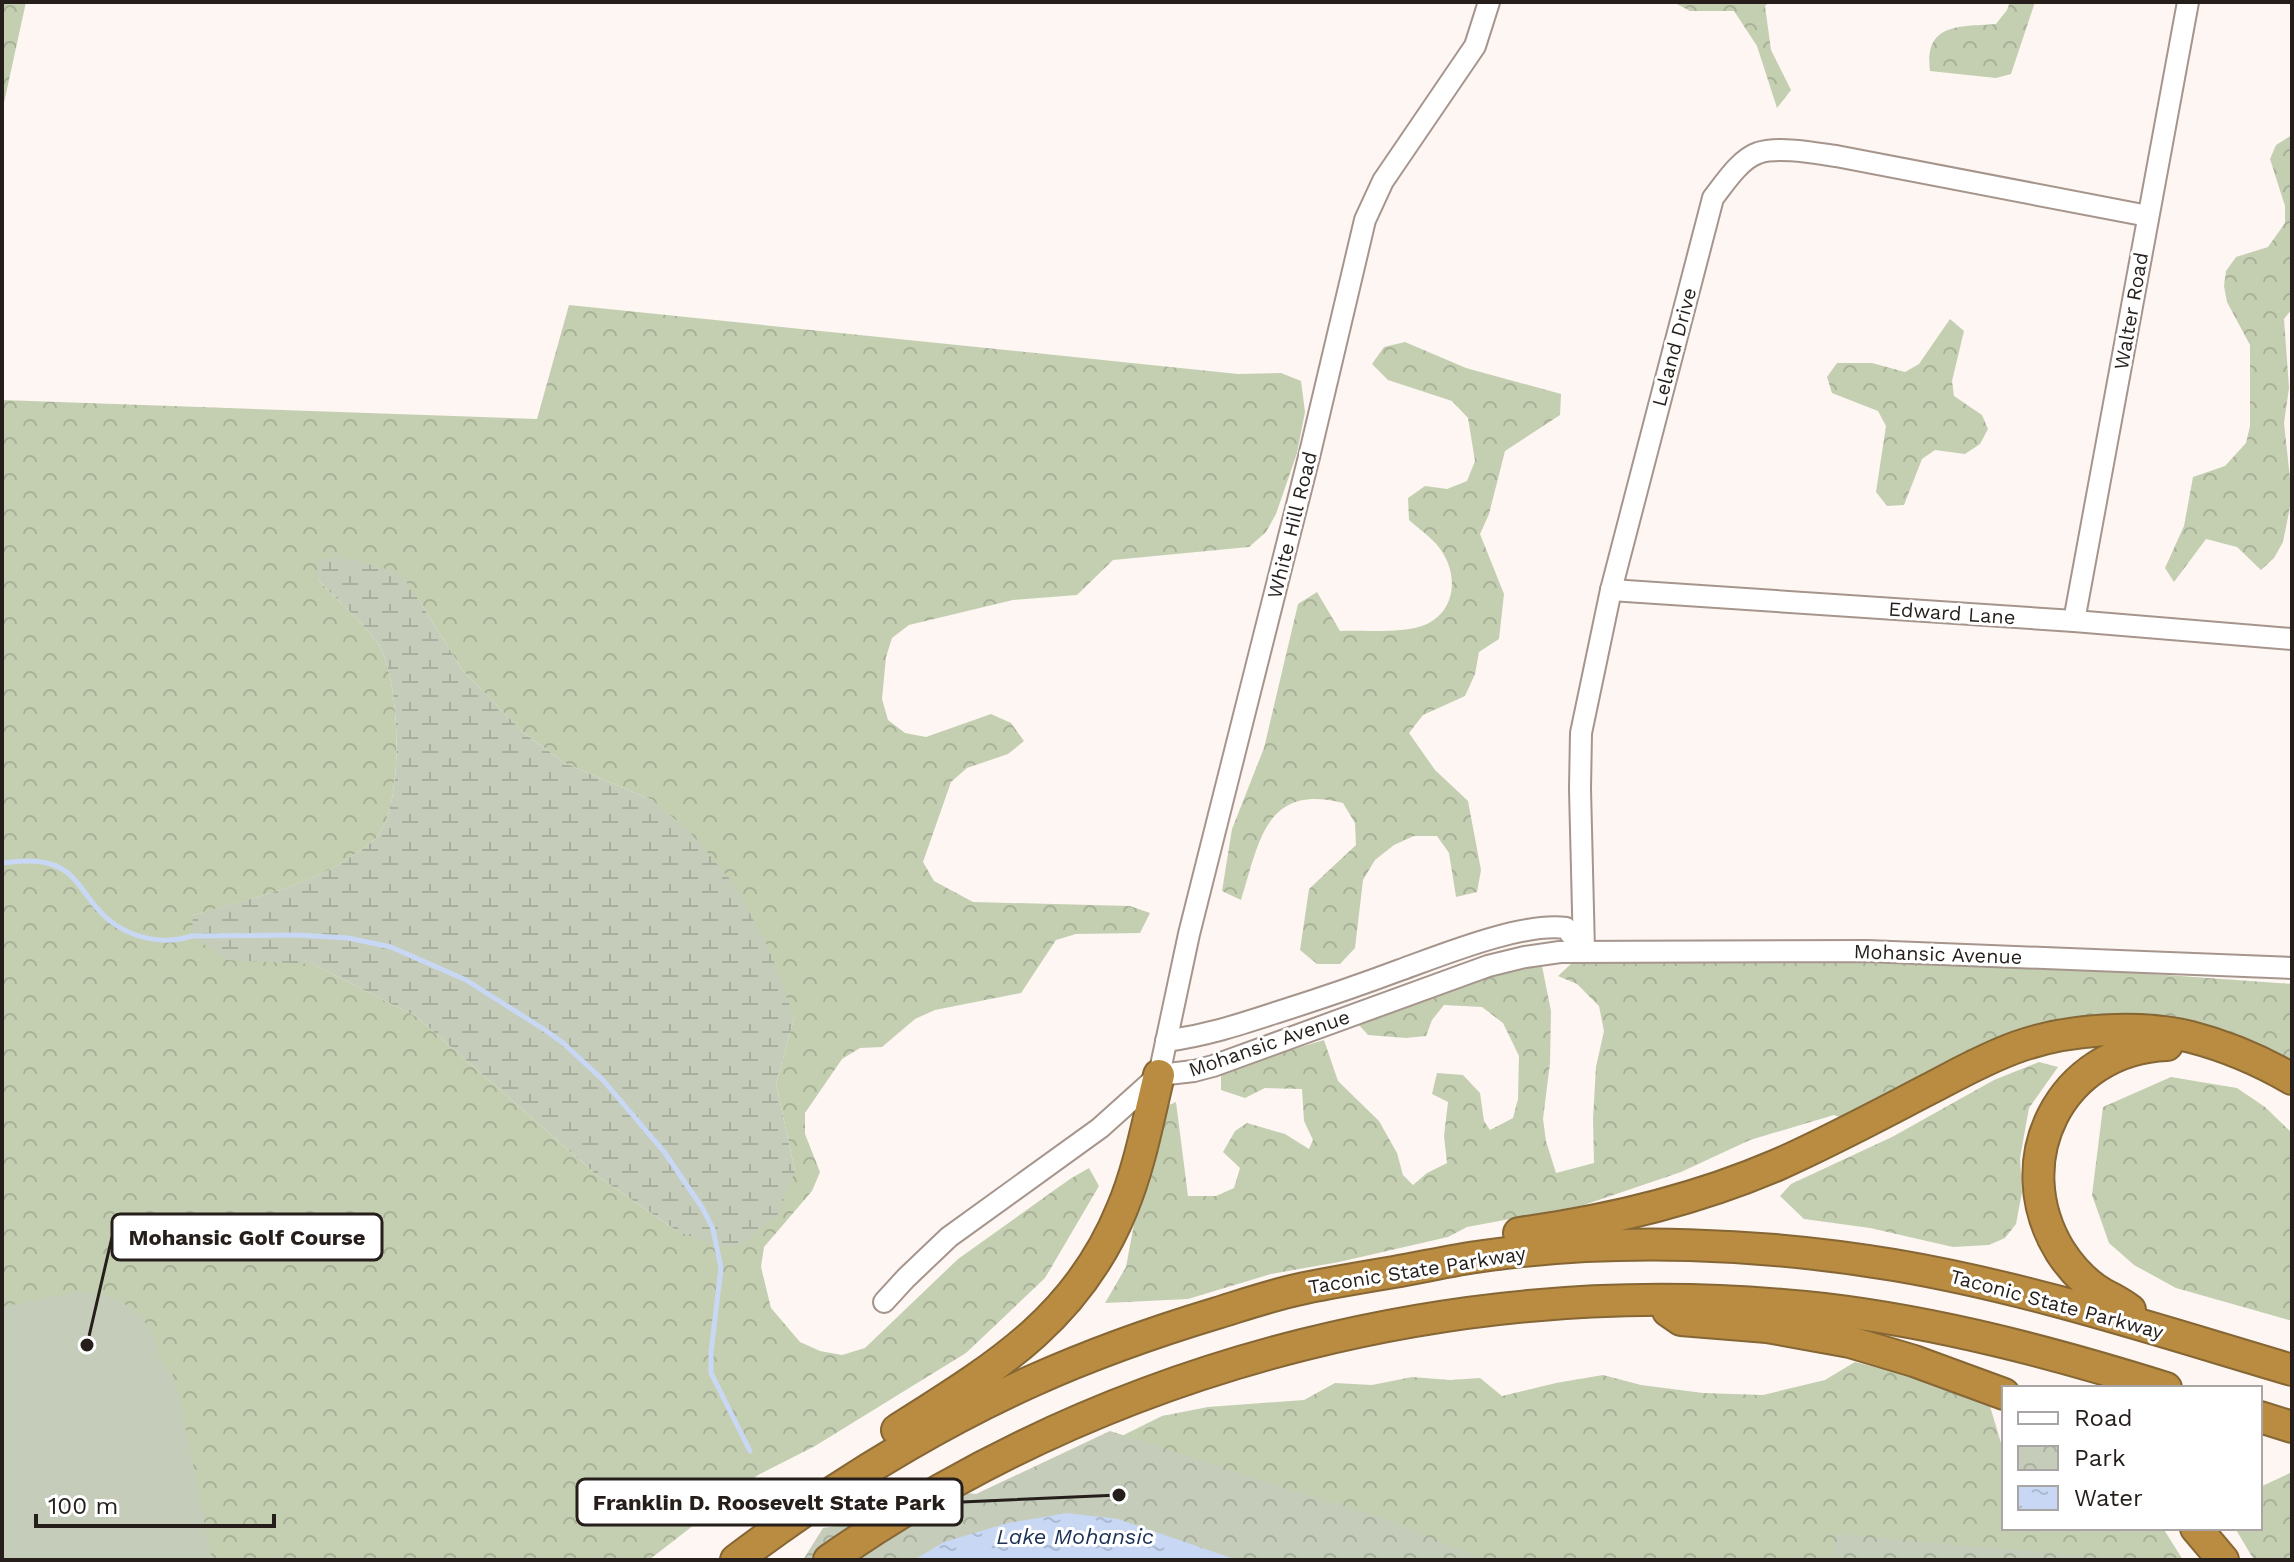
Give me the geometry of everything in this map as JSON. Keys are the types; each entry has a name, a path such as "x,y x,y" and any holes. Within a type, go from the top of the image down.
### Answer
{"highway":[{"path":"1405,1270 1429,1254 1458,1242 1616,1218 1681,1201 1728,1184 1798,1156 1982,1062 2036,1041 2074,1034 2129,1031 2175,1033 2221,1047 2292,1079"},
{"path":"2154,1330 2119,1301 2080,1276 2060,1251 2041,1204 2038,1173 2042,1145 2051,1118 2066,1094 2084,1075 2106,1060 2145,1047 2173,1044 2221,1047"},
{"path":"736,1560 821,1480 982,1376 1021,1347 1056,1315 1093,1266 1122,1211 1138,1163 1159,1075"},
{"name":"Taconic State Parkway","path":"736,1560 879,1462 955,1419 1033,1381 1142,1337 1301,1289 1484,1255 1599,1247 1702,1247 1775,1251 1891,1265 2061,1301 2292,1370"},
{"path":"1653,1301 1681,1320 1819,1335 1873,1348 2002,1393"},
{"path":"829,1560 893,1518 992,1462 1095,1414 1215,1369 1312,1342 1425,1318 1538,1306 1653,1301 1768,1304 1881,1317 2007,1343 2159,1386"},
{"path":"2262,1418 2292,1427"},
{"path":"2198,1530 2223,1560"}],"street":[{"name":"White Hill Road","path":"1159,1075 1189,934 1365,220 1383,181 1475,46 1489,2"},
{"name":"Walter Road","path":"2074,621 2188,2"},
{"name":"Leland Drive","path":"1584,951 1581,733 1611,590 1713,198 1735,170 1758,153 1787,150 1836,156 2148,216"},
{"name":"Edward Lane","path":"1611,590 2292,639"},
{"name":"Mohansic Avenue","path":"1166,1041 1225,1030 1454,950 1505,936 1566,928 1584,951"},
{"name":"Mohansic Avenue","path":"884,1302 949,1237 1100,1128 1159,1075 1213,1066 1488,966 1537,955 1584,951 1852,951 2292,968"}],"green space":[{"path":"2,2 26,2 2,112"},
{"path":"1673,2 1769,2 1765,6 1771,50 1791,90 1777,108 1757,46 1734,11 1690,11"},
{"path":"2010,2 2035,2 2011,74 1996,78 1930,71 1933,43 1939,35 1958,27 1996,24"},
{"path":"2292,135 2292,309 2284,319 2289,388 2284,423 2292,497 2283,542 2274,558 2261,570 2237,547 2206,539 2174,582 2165,568 2184,526 2193,477 2225,466 2246,443 2250,426 2250,345 2227,302 2224,286 2226,271 2236,257 2268,247 2285,223 2285,206 2270,159 2276,145"},
{"path":"569,305 1238,374 1281,373 1301,381 1305,412 1297,453 1276,514 1266,532 1249,547 1113,560 1077,595 1013,600 909,625 892,638 886,657 882,699 888,720 905,733 926,737 991,714 1011,723 1024,741 1008,754 967,768 951,782 923,862 934,881 973,902 1130,906 1150,913 1140,933 1076,934 1056,940 1021,993 935,1010 915,1019 882,1047 860,1048 842,1059 805,1113 805,1134 820,1172 812,1191 764,1247 761,1267 771,1308 800,1342 820,1351 842,1355 865,1348 958,1259 1089,1168 1099,1186 1045,1278 966,1353 815,1446 758,1475 649,1560 212,1560 179,1395 172,1373 158,1356 153,1334 141,1317 123,1303 82,1291 2,1307 2,400 537,419","holes":["318,580 417,597 463,671 525,734 565,763 652,800 794,1018 776,1084 795,1171 677,1231 599,1177 417,1017 313,964 193,915 300,883 340,864 377,837 386,821 396,770 395,710 391,682 377,642"]},
{"path":"1950,319 1964,331 1952,381 1954,396 1982,415 1988,429 1980,444 1965,454 1935,450 1922,459 1904,505 1887,506 1876,492 1886,426 1878,411 1832,393 1827,377 1837,363 1872,363 1905,372 1919,364"},
{"path":"1405,342 1466,368 1561,394 1560,415 1505,451 1489,514 1480,534 1504,594 1499,639 1479,652 1475,674 1465,696 1423,715 1409,733 1435,770 1468,801 1481,870 1477,892 1456,897 1449,853 1437,836 1414,836 1394,845 1375,860 1363,880 1355,948 1340,964 1317,964 1300,950 1309,889 1356,845 1355,823 1343,803 1317,799 1297,802 1281,810 1261,839 1241,900 1222,891 1232,829 1264,748 1298,604 1317,592 1340,631 1408,629 1436,618 1451,594 1451,574 1444,555 1409,520 1408,498 1425,486 1447,489 1467,481 1475,461 1468,418 1452,401 1388,380 1372,364 1384,347"},
{"path":"339,556 400,573 463,671 525,734 565,763 652,800 688,830 734,884 771,953 794,1018 776,1084 795,1171 778,1214 741,1246 718,1247 677,1231 599,1177 417,1017 313,964 226,960 192,936 193,915 278,891 320,874 373,841 386,821 396,770 395,710 391,682 377,642 318,580 318,560"},
{"path":"1721,954 2042,966 2292,984 2292,1065 2107,1023 1852,1122 1834,1115 1750,1140 1681,1172 1584,1205 1467,1227 1448,1237 1271,1274 1188,1299 1105,1303 1126,1267 1155,1111 1176,1102 1188,1196 1216,1196 1234,1188 1240,1168 1223,1152 1235,1131 1247,1123 1285,1134 1309,1149 1313,1140 1304,1121 1302,1089 1265,1088 1245,1098 1221,1090 1221,1071 1324,1040 1338,1081 1379,1121 1397,1153 1403,1175 1413,1185 1427,1173 1447,1163 1444,1136 1448,1102 1432,1094 1437,1073 1463,1075 1480,1093 1484,1121 1490,1130 1513,1118 1518,1099 1519,1056 1503,1023 1482,1007 1444,1005 1432,1020 1426,1036 1368,1035 1358,1024 1503,967 1542,966 1551,1011 1550,1063 1543,1119 1556,1173 1594,1163 1596,1067 1604,1031 1599,1006 1577,984 1558,976 1573,962"},
{"path":"2039,1062 2058,1067 2029,1108 2020,1158 2022,1192 2016,1224 2005,1238 1989,1245 1953,1247 1870,1228 1804,1219 1780,1196 1791,1184 1892,1137 1994,1080"},
{"path":"2171,1077 2237,1088 2265,1107 2292,1133 2292,1321 2176,1288 2134,1265 2109,1243 2092,1195 2103,1107"},
{"path":"2,1202 136,1292 206,1397 239,1560 2,1560"},
{"path":"1855,1362 1987,1396 2002,1446 2002,1530 2164,1530 2183,1560 872,1560 1162,1416 1208,1407 1304,1400 1335,1383 1372,1385 1412,1377 1450,1380 1480,1378 1502,1396 1603,1375 1641,1385 1703,1393 1763,1395 1825,1380"},
{"path":"1110,1431 1396,1523 1486,1560 803,1560 823,1528 906,1515 946,1491 976,1494"},
{"path":"2292,1472 2292,1560 2254,1560 2236,1530 2262,1530 2262,1486"},
{"path":"1835,1534 2132,1560 1834,1560"}],"water":[{"name":"Lake Mohansic","path":"1067,1513 1118,1519 1237,1560 914,1560 944,1542 1008,1523"}],"waterway":[{"path":"2,863 36,861 61,868 105,917 127,931 152,939 297,935 348,938 391,947 466,980 563,1043 603,1080 665,1153 713,1229 721,1268 711,1373 750,1451"}],"place":[{"name":"Mohansic Golf Course","path":"87,1345"},
{"name":"Franklin D. Roosevelt State Park","path":"1119,1495"}]}
